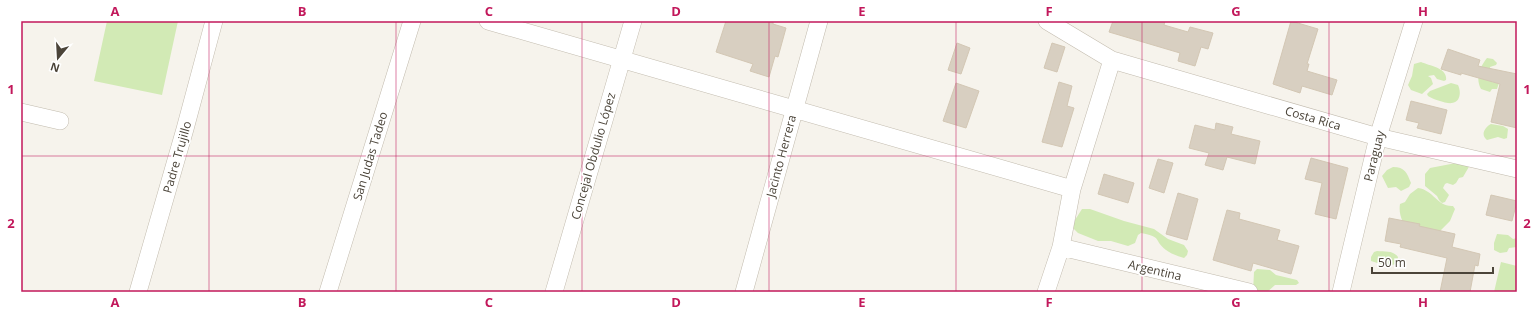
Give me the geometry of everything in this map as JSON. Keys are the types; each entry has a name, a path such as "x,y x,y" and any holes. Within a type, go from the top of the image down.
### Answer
{"street":[{"name":"Padre Trujillo","path":"138,292 185,130 214,21"},
{"name":"San Judas Tadeo","path":"328,292 412,21"},
{"path":"488,21 1072,188"},
{"name":"Concejal Obdulio López","path":"554,292 633,21"},
{"name":"Jacinto Herrera","path":"744,292 819,21"},
{"name":"Costa Rica","path":"1047,21 1112,60 1378,137 1517,169"},
{"name":"Paraguay","path":"1341,292 1378,137 1414,21"},
{"path":"1046,292 1061,247 1072,188 1112,60"},
{"path":"21,112 60,121"},
{"name":"Argentina","path":"1061,247 1249,292"}],"green space":[{"path":"107,21 178,21 162,95 94,81"},
{"path":"1487,58 1493,59 1497,63 1496,65 1490,67 1492,82 1499,83 1497,89 1492,89 1490,92 1481,89 1478,81 1480,69"},
{"path":"1421,62 1441,70 1446,76 1446,80 1444,81 1437,79 1434,75 1428,76 1431,78 1433,84 1422,94 1411,90 1408,85 1412,76 1414,64"},
{"path":"1451,83 1458,85 1460,90 1460,96 1457,101 1450,103 1443,102 1428,96 1427,94 1430,91"},
{"path":"1491,124 1503,126 1508,129 1507,138 1504,139 1498,137 1487,140 1484,136 1484,131"},
{"path":"1456,163 1470,165 1463,177 1459,178 1456,183 1453,185 1447,183 1445,184 1443,188 1449,195 1445,202 1442,203 1437,196 1425,186 1425,174 1430,168"},
{"path":"1393,167 1403,169 1405,171 1411,183 1409,187 1401,191 1396,187 1388,188 1382,176 1387,170"},
{"path":"1418,188 1428,192 1443,204 1453,206 1455,209 1450,221 1439,232 1403,222 1401,218 1400,204 1405,202 1410,194"},
{"path":"1082,209 1090,209 1124,221 1154,229 1168,239 1184,245 1188,251 1187,255 1184,258 1172,254 1162,247 1157,239 1148,234 1141,233 1138,235 1135,243 1128,246 1111,241 1098,241 1078,233 1072,227"},
{"path":"1497,234 1508,235 1513,239 1517,238 1517,247 1509,248 1507,252 1500,253 1494,250 1494,243"},
{"path":"1374,252 1394,253 1398,257 1397,264 1391,265 1390,267 1371,261 1371,257"},
{"path":"1501,262 1517,266 1517,292 1494,292"},
{"path":"1257,269 1270,270 1276,275 1297,280 1299,283 1296,285 1275,285 1267,292 1253,292 1254,272"}],"building":[{"path":"726,21 773,21 773,24 786,28 778,57 775,56 769,77 750,71 753,64 716,52"},
{"path":"1113,21 1165,21 1164,25 1188,32 1190,27 1213,33 1208,49 1201,47 1195,66 1178,61 1180,53 1109,32"},
{"path":"1291,21 1318,29 1307,64 1309,64 1307,71 1337,80 1332,95 1302,86 1300,93 1273,84"},
{"path":"957,43 970,48 961,74 948,70"},
{"path":"1052,43 1065,47 1057,72 1044,68"},
{"path":"1448,49 1480,60 1478,66 1517,74 1517,128 1491,122 1500,84 1441,69"},
{"path":"1059,82 1072,86 1067,106 1074,108 1062,147 1042,142"},
{"path":"956,83 979,91 966,128 943,121"},
{"path":"1411,101 1447,110 1441,134 1417,128 1419,123 1406,120"},
{"path":"1216,123 1233,127 1231,134 1260,141 1255,164 1227,157 1223,170 1205,165 1209,153 1189,148 1195,125 1215,130"},
{"path":"1311,158 1348,168 1336,219 1315,214 1322,183 1305,179"},
{"path":"1158,159 1173,163 1164,193 1149,188"},
{"path":"1104,174 1134,183 1128,203 1098,194"},
{"path":"1178,193 1198,199 1187,240 1166,234"},
{"path":"1491,195 1517,201 1512,221 1486,215"},
{"path":"1227,210 1240,213 1239,219 1280,230 1277,240 1299,246 1291,274 1253,263 1251,271 1213,260"},
{"path":"1389,218 1420,224 1419,226 1455,234 1452,247 1480,254 1478,266 1475,265 1470,292 1440,292 1447,258 1400,247 1401,244 1385,241"}]}
